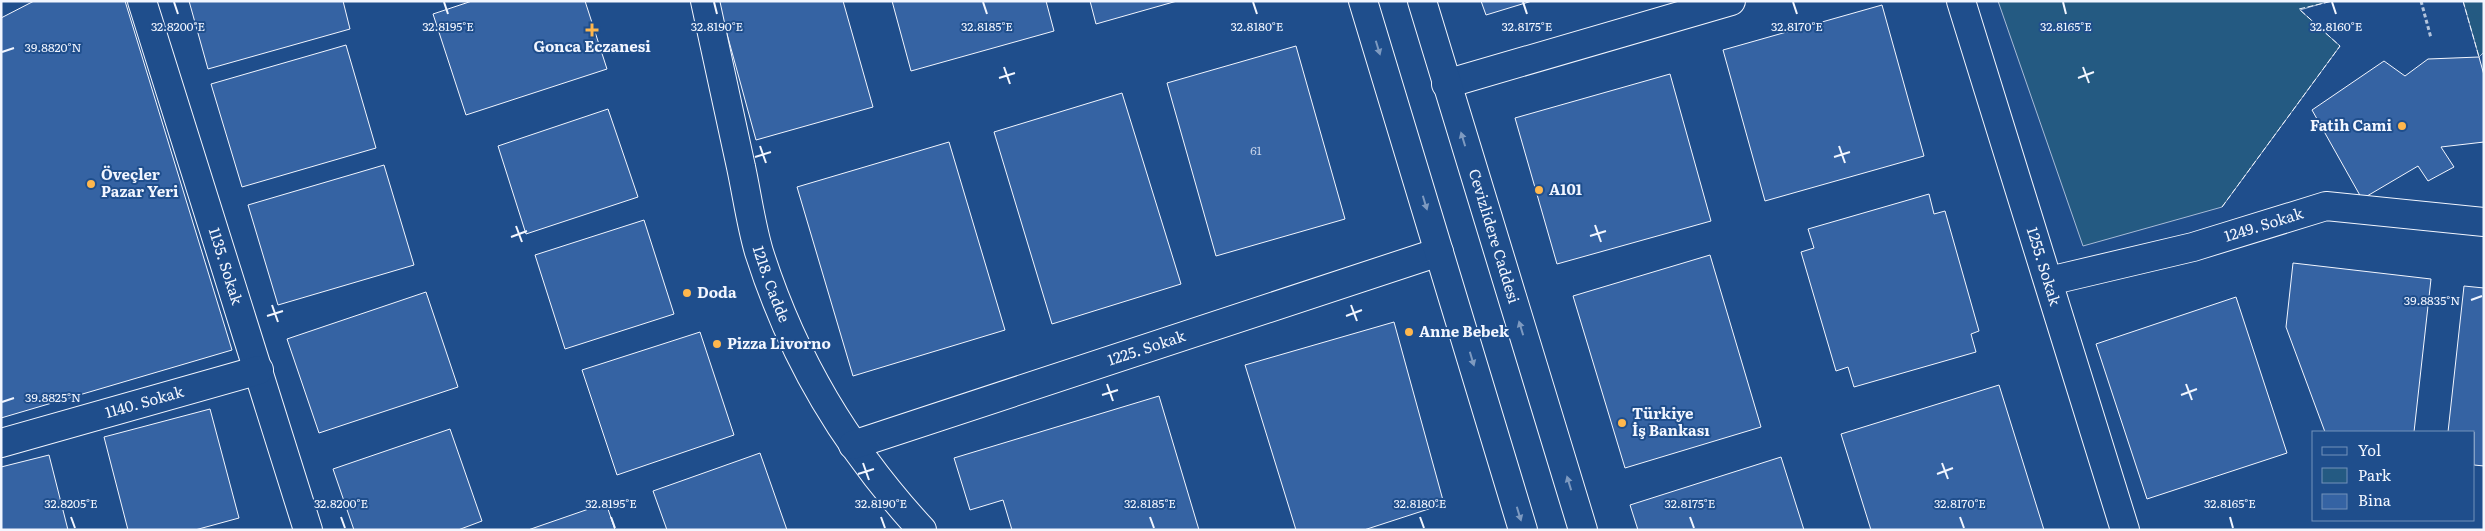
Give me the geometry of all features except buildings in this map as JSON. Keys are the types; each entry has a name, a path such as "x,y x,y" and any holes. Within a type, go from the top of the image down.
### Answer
{"street":[{"name":"1135. Sokak","path":"142,1 308,530"},
{"name":"1218. Cadde","path":"704,1 758,250 779,309 800,358 852,445 886,490 922,530"},
{"path":"1363,1 1523,530"},
{"name":"Cevizlidere Caddesi","path":"1422,1 1583,530"},
{"path":"1446,84 1731,1"},
{"name":"1255. Sokak","path":"1961,1 2125,530"},
{"name":"1249. Sokak","path":"2049,281 2193,247 2326,206 2484,222"},
{"name":"1225. Sokak","path":"852,445 1439,252"},
{"name":"1140. Sokak","path":"1,442 259,370"}],"path":[{"path":"2421,1 2431,38"}],"green space":[{"path":"1998,1 2330,1 2300,10 2340,46 2222,207 2083,246"},
{"path":"2463,1 2484,1 2484,52 2479,57"}],"fence":[{"path":"2222,207 2340,46 2299,9 2333,1"},
{"path":"2463,1 2479,57"}],"place":[{"name":"Gonca Eczanesi","path":"592,30"},
{"name":"Fatih Cami","path":"2402,126"},
{"name":"Öveçler Pazar Yeri","path":"91,184"},
{"name":"A101","path":"1539,190"},
{"name":"Doda","path":"687,293"},
{"name":"Anne Bebek","path":"1409,332"},
{"name":"Pizza Livorno","path":"717,344"},
{"name":"Türkiye İş Bankası","path":"1622,423"}]}
